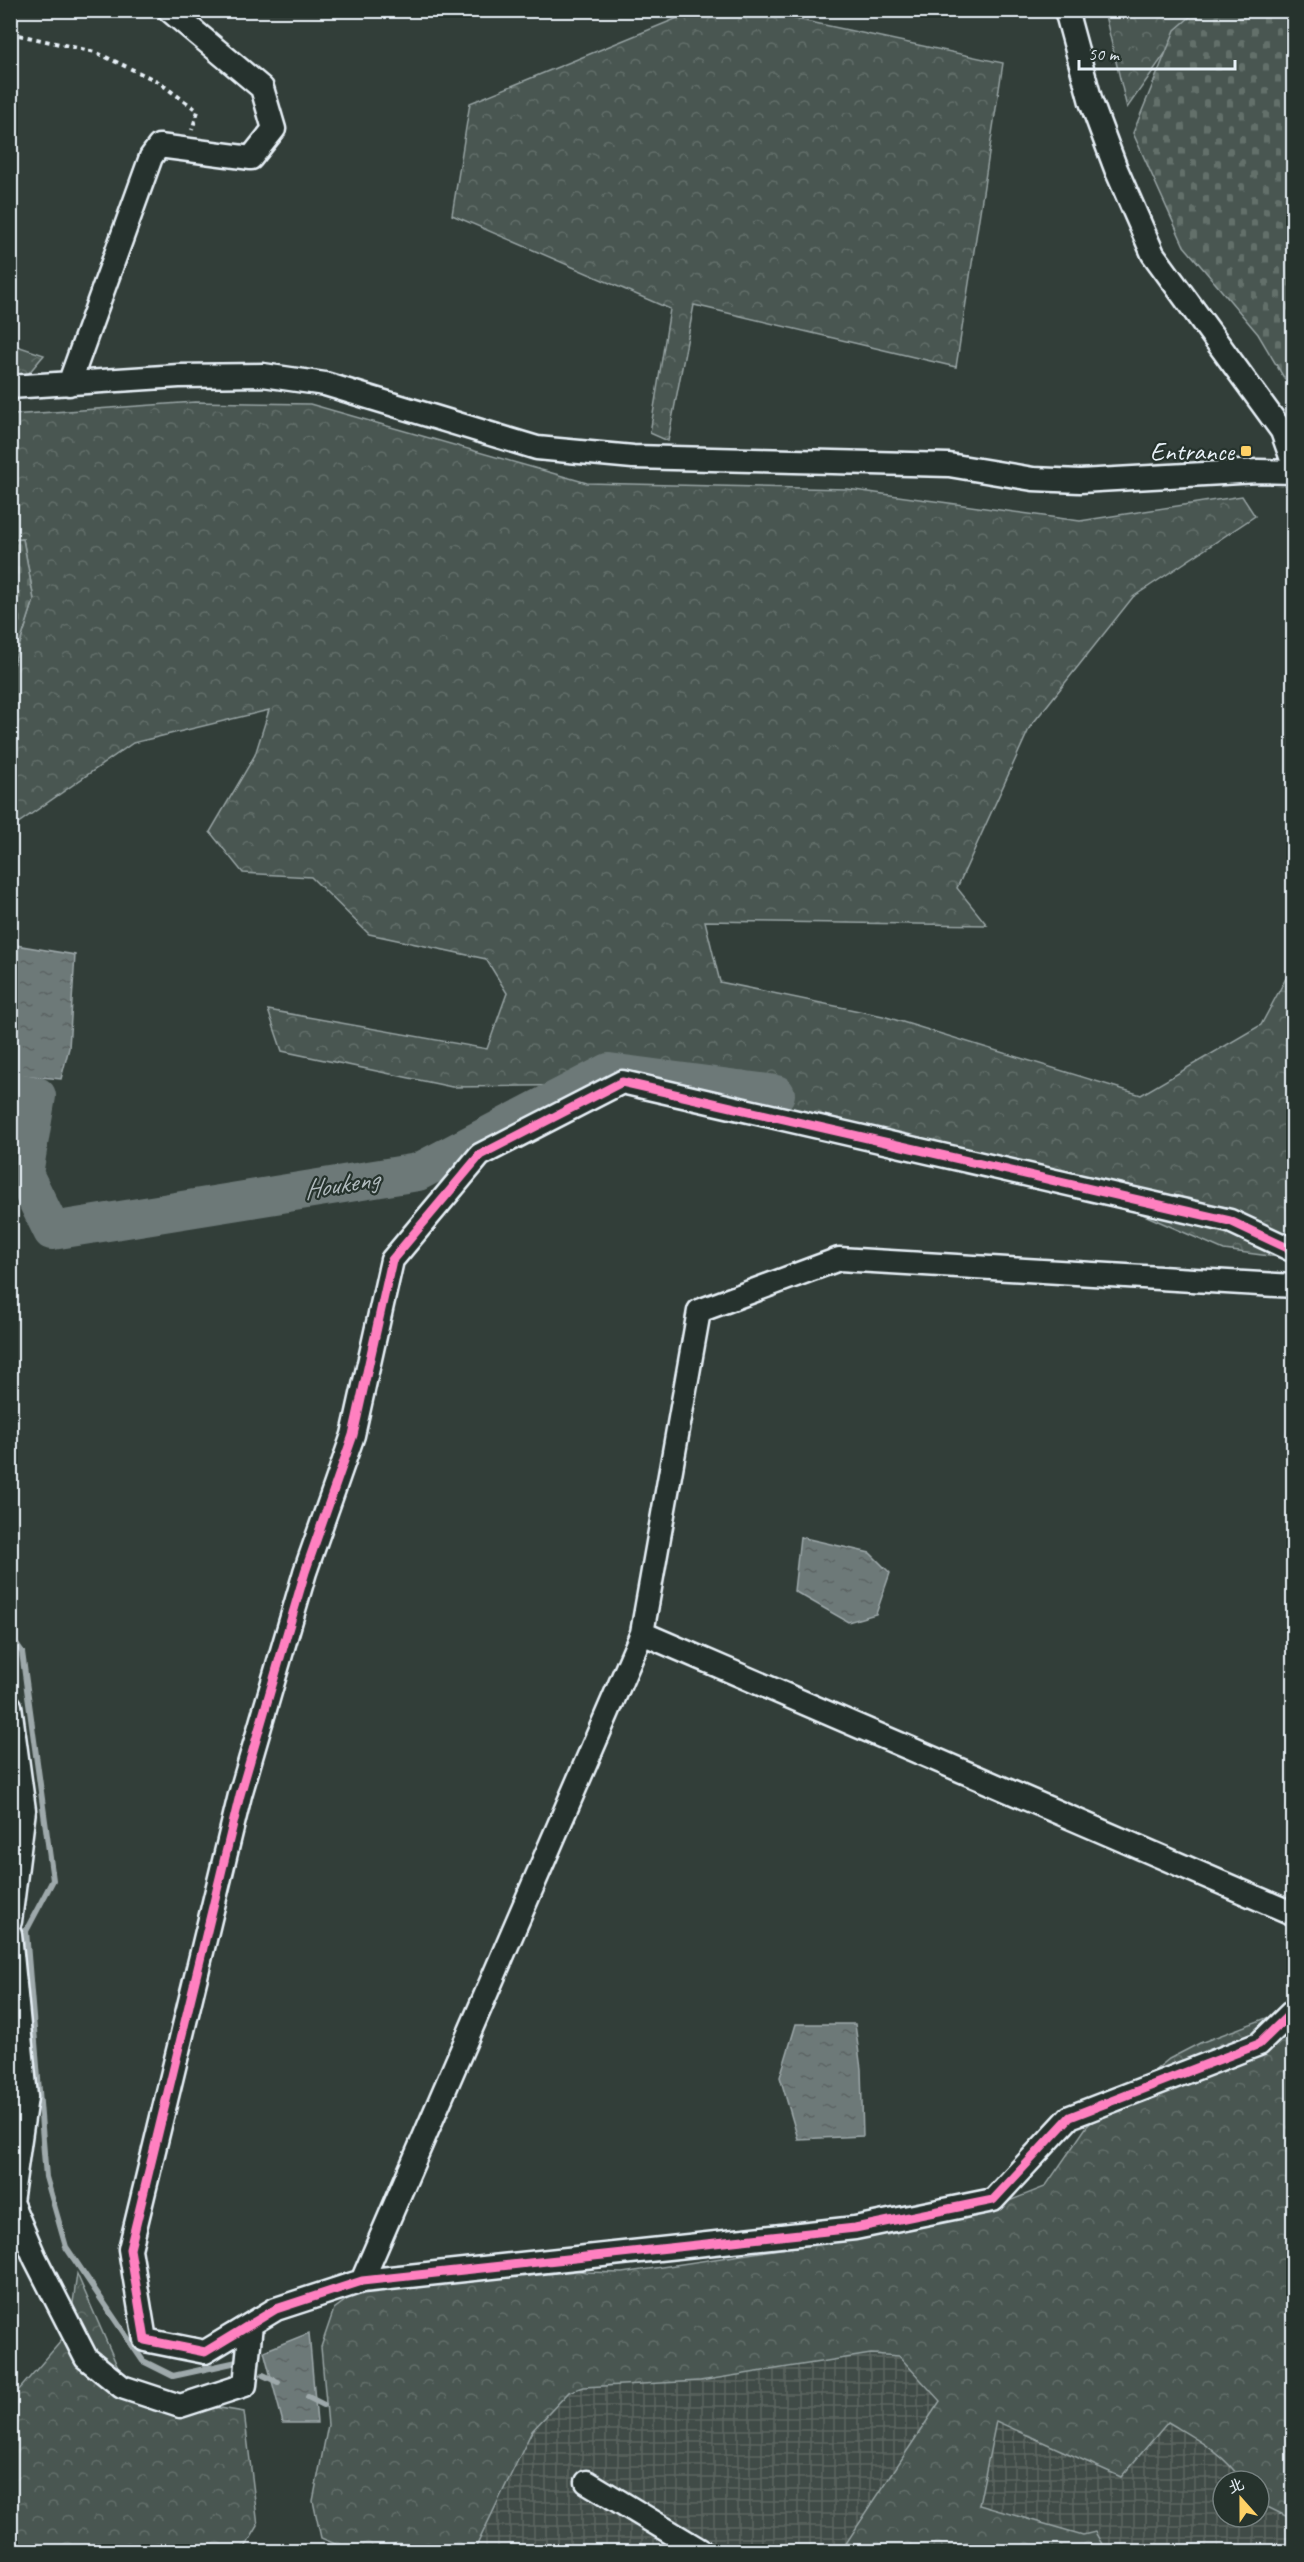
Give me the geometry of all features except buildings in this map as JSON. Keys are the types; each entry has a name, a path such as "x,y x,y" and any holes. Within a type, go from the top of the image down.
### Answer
{"street":[{"path":"69,384 151,157 159,146 251,158 274,129 262,88 169,10"},
{"path":"1066,10 1091,102 1116,169 1153,254 1282,431 1293,465"},
{"path":"10,387 179,376 263,375 326,384 537,448 633,457 949,465 1033,479 1080,481 1258,471 1293,472"},
{"path":"1293,1251 1230,1221 622,1082 480,1155 392,1260 354,1435 304,1572 240,1795 130,2249 146,2340 205,2352 276,2309 362,2281 855,2228 993,2200 1070,2117 1258,2044 1293,2010"},
{"path":"362,2281 642,1633 699,1311 839,1259 1293,1287"},
{"path":"642,1633 1293,1914"},
{"path":"10,1706 24,1810 10,1921"},
{"path":"10,1934 26,2097 11,2202 35,2258 86,2358 122,2387 180,2406 245,2385 251,2324"},
{"path":"587,2482 703,2552"}],"path":[{"path":"10,33 95,52 158,81 198,111 187,151"}],"shaded area":[{"path":"871,2353 899,2356 940,2401 841,2551 474,2552 532,2431 569,2392 583,2387 700,2381"},
{"path":"996,2421 1120,2477 1168,2422 1217,2452 1234,2469 1211,2469 1211,2529 1271,2529 1271,2509 1288,2517 1293,2523 1293,2551 1106,2551 1095,2533 1083,2535 979,2505"}],"green space":[{"path":"690,11 803,11 782,16 1003,63 956,367 694,305 668,441 650,433 670,309 452,215 470,103 690,13"},
{"path":"1104,11 1195,11 1127,108"},
{"path":"1197,11 1293,11 1293,393 1258,334 1184,246 1133,133 1175,30"},
{"path":"11,344 44,355 28,374 11,374"},
{"path":"195,402 310,404 587,483 847,489 1080,521 1242,496 1255,516 1133,597 1030,727 957,888 987,925 705,921 720,982 883,1016 1141,1095 1261,1025 1293,965 1293,1259 1224,1250 1092,1192 681,1084 452,1087 282,1051 268,1010 487,1049 507,993 486,959 369,934 311,877 243,873 210,832 255,755 269,710 133,743 11,828 11,671 34,600 23,539 11,540 11,415"},
{"path":"23,539 34,600 11,671 11,540"},
{"path":"1293,2008 1293,2523 1288,2517 1271,2509 1271,2469 1233,2469 1199,2441 1168,2422 1121,2477 996,2421 979,2505 1083,2535 1095,2532 1106,2551 841,2551 940,2401 899,2356 871,2354 700,2381 583,2387 569,2392 532,2431 474,2551 352,2551 321,2538 313,2501 328,2425 321,2347 334,2309 361,2289 536,2262 586,2272 622,2273 787,2248 872,2226 996,2206 1045,2187 1087,2126 1169,2059 1200,2043"},
{"path":"77,2274 129,2393 244,2412 258,2526 243,2551 11,2552 11,2399 69,2332"}],"water":[{"path":"10,944 75,955 69,1048 61,1079 11,1074"},
{"path":"800,1537 870,1553 890,1573 876,1614 848,1622 794,1591"},
{"path":"796,2024 855,2024 861,2069 863,2136 798,2139 780,2077"},
{"path":"309,2333 317,2423 283,2423 264,2351"}],"waterway":[{"name":"Houkeng","path":"10,1091 37,1096 24,1174 52,1231 418,1172 609,1072 776,1094"},
{"path":"10,1635 22,1652 53,1880 26,1931 46,2177 66,2247 143,2361 173,2376 237,2362"},
{"path":"263,2375 278,2382"},
{"path":"308,2397 324,2405"}],"cycle path":[{"path":"1294,1251 1230,1221 622,1082 480,1155 392,1260 353,1435 305,1572 240,1795 130,2249 145,2340 205,2352 276,2309 362,2281 855,2228 993,2200 1070,2117 1259,2044 1294,2010"}],"place":[{"name":"Entrance","path":"1246,451"}]}
